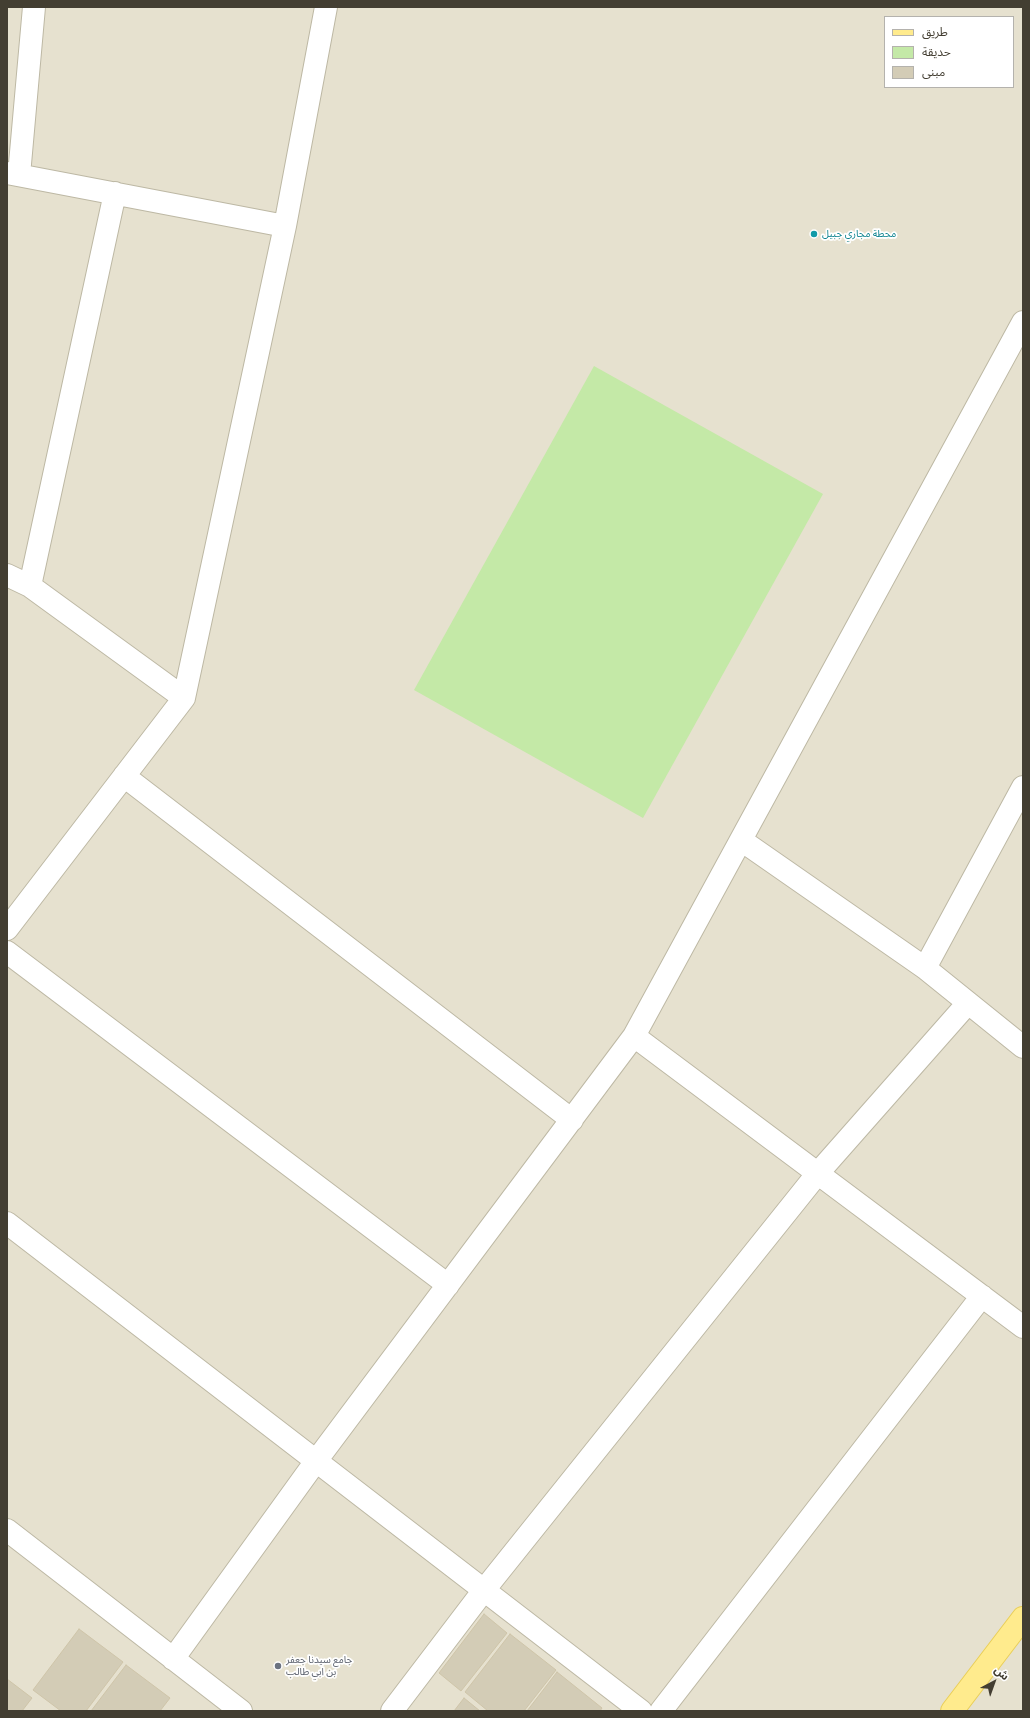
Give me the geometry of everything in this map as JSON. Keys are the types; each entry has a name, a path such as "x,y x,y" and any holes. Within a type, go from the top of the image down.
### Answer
{"main road":[{"path":"952,1711 1019,1631"}],"street":[{"path":"34,7 13,174 285,226"},
{"path":"7,929 184,698 285,226 326,7"},
{"path":"30,586 115,194"},
{"path":"173,1658 316,1461 634,1036 1023,322"},
{"path":"7,575 30,586 184,698"},
{"path":"124,776 572,1120"},
{"path":"925,968 1023,787"},
{"path":"741,840 925,968 1023,1048"},
{"path":"7,952 448,1285"},
{"path":"392,1711 484,1590 818,1173 968,1003"},
{"path":"634,1036 1023,1327"},
{"path":"7,1223 642,1711"},
{"path":"661,1711 982,1296"},
{"path":"7,1530 241,1711"}],"shaded area":[{"path":"7,7 1023,7 1023,1711 7,1711"}],"green space":[{"path":"594,366 823,494 643,818 414,690"}],"building":[{"path":"484,1614 507,1633 461,1691 439,1673"},
{"path":"79,1629 123,1662 86,1711 61,1711 33,1690"},
{"path":"510,1634 556,1670 524,1711 488,1711 465,1692"},
{"path":"126,1665 170,1698 160,1711 91,1711"},
{"path":"557,1672 602,1708 600,1711 527,1711"},
{"path":"7,1679 32,1698 22,1711 7,1711"},
{"path":"464,1698 480,1711 454,1711"}],"place":[{"name":"محطة مجاري جبيل","path":"814,234"},
{"name":"جامع سيدنا جعفر بن ابي طالب","path":"278,1666"}]}
